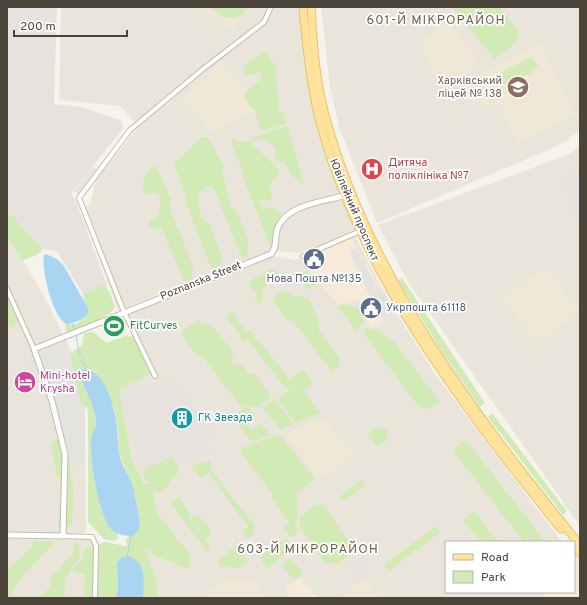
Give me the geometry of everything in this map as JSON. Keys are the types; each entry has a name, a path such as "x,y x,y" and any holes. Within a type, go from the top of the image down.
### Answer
{"main road":[{"name":"Ювілейний проспект","path":"303,7 309,71 318,115 327,145 360,231 460,392 570,541"},
{"name":"Ювілейний проспект","path":"310,7 315,68 333,142 388,277"},
{"name":"Ювілейний проспект","path":"492,436 580,545"}],"street":[{"path":"155,376 124,312 79,198 130,130 203,69 264,22 271,7"},
{"name":"Poznanska Street","path":"34,349 270,254 274,248 277,229 287,215 300,208 346,195"},
{"path":"303,256 360,231"},
{"path":"7,289 34,349 52,401 65,454 63,536"},
{"path":"7,535 92,537 96,546 95,598"}],"shaded area":[{"path":"7,7 57,7 54,104 82,107 120,120 124,127 71,193 77,204 107,285 83,294 57,251 43,249 12,215 7,213"},
{"path":"61,7 301,7 311,97 355,229 321,245 298,253 275,251 228,266 118,311 82,209 90,204 96,179 139,127 120,106 59,100"},
{"path":"203,7 249,7 232,32"},
{"name":"601-Й МІКРОРАЙОН","path":"321,7 580,7 580,130 564,143 377,223 339,127 330,87"},
{"path":"447,20 479,62 448,87 423,55 424,38"},
{"name":"Харківський ліцей № 138","path":"540,42 577,114 518,144 500,107 470,100 478,75"},
{"path":"223,63 260,110 212,133 181,97"},
{"path":"580,146 580,526 408,282 378,225 570,154"},
{"path":"92,167 97,169 78,194 74,191"},
{"path":"574,172 580,178 580,221 566,205 570,201 564,182"},
{"path":"355,236 390,303 437,377 561,541 445,541 445,593 575,593 580,598 158,598 156,579 145,550 148,519 144,484 132,460 119,390 151,374 123,314 273,256 295,260"},
{"path":"7,238 23,260 46,300 76,360 85,405 86,533 7,532"},
{"path":"352,239 364,263 366,263 378,285 372,290 374,292 381,287 396,312 372,328 369,327 360,308 363,305 358,298 338,305 300,259"},
{"path":"356,248 376,286 372,289 373,292 381,287 396,312 384,320 369,295 349,251"},
{"path":"545,266 579,312 537,344 503,298"},
{"path":"65,343 71,357 80,402 85,409 84,464 72,466 40,352"},
{"path":"33,360 37,371 17,380 11,367 14,366 18,374 31,368 28,362"},
{"path":"170,376 215,435 205,444 213,455 186,463 176,455 145,468 124,414 121,391 136,382 141,388 146,385 151,390"},
{"path":"325,418 353,455 319,480 284,434"},
{"path":"7,539 93,540 95,546 94,598 7,598"},
{"path":"575,552 580,558 580,598 547,598 543,593 575,593"},
{"path":"362,558 370,569 357,579 348,567"},
{"path":"301,577 317,598 291,598 285,589"},
{"path":"225,578 255,581 267,598 201,598"},
{"path":"366,578 381,598 340,598"}],"green space":[{"path":"209,7 247,7 243,14 229,18 221,15"},
{"path":"455,7 500,7 519,34 514,44 494,59 454,9"},
{"path":"263,50 268,53 270,60 275,64 279,110 283,113 286,124 264,131 259,124 255,111 247,103 244,95 252,85 261,80 261,72 247,76 244,74 244,69 248,62"},
{"path":"531,57 538,65 534,71 510,84 506,84 500,79 501,72"},
{"path":"287,126 305,186 290,174 284,161 277,161 275,159 276,148 267,140 252,141 250,139"},
{"path":"205,137 209,138 225,169 222,172 231,206 240,219 249,241 247,245 248,256 242,258 215,191 211,186 201,191 198,200 200,211 204,221 209,223 222,257 220,261 221,267 215,270 211,267 185,201 186,198 174,163 200,139"},
{"path":"232,139 239,143 248,140 281,172 268,186 271,191 272,199 269,201 262,199 259,203 263,207 273,208 280,214 280,219 274,228 272,247 270,246 243,177 244,174 232,145"},
{"path":"154,166 157,168 171,199 170,210 194,268 191,272 193,278 187,282 184,281 161,227 155,229 149,225 150,221 157,217 161,202 159,195 153,193 143,193 142,186 146,174"},
{"path":"7,213 12,215 43,249 39,253 23,260 7,238"},
{"path":"271,269 279,272 278,276 261,290 264,299 259,303 254,299 257,294 250,286 250,281"},
{"path":"307,270 317,283 308,290 298,276"},
{"path":"402,278 485,403 480,407 441,350 398,280"},
{"path":"105,285 115,307 112,311 101,319 86,326 68,332 65,330 65,324 76,324 85,317 89,310 83,294"},
{"path":"286,291 296,296 308,298 319,321 318,329 340,358 338,368 332,372 293,321 288,321 273,301 279,292"},
{"path":"8,297 10,298 19,318 13,328 7,324"},
{"path":"344,304 359,309 365,320 357,332 337,306"},
{"path":"232,312 247,332 250,330 294,385 287,390 247,339 244,341 226,317"},
{"path":"199,320 202,324 212,325 234,353 231,360 235,366 241,364 250,374 254,373 271,397 258,407 248,405 242,408 203,357 199,358 182,335 182,331"},
{"path":"366,328 372,330 376,328 394,342 440,402 428,409 419,407 364,334"},
{"path":"93,332 107,343 124,336 134,337 151,374 119,390 132,460 144,484 149,484 143,475 145,468 173,456 180,471 169,480 171,483 160,492 153,491 156,512 188,552 191,560 188,569 159,557 145,549 156,579 158,598 143,598 142,568 117,563 118,588 116,598 97,598 99,544 106,542 125,546 127,545 125,540 141,525 135,494 119,453 117,420 114,408 106,388 94,371 82,383 92,403 96,418 96,425 92,435 91,444 93,472 100,503 105,517 117,533 118,538 115,541 104,539 88,522 88,415 87,408 80,402 71,353 82,345 84,333"},
{"path":"303,369 313,383 303,391 320,413 296,423 278,399 295,385 290,379"},
{"path":"275,399 293,424 280,430 263,408"},
{"path":"247,406 255,416 246,423 251,431 261,424 270,435 252,442 233,417"},
{"path":"492,413 567,511 563,515 488,417"},
{"path":"374,427 388,429 386,441 377,447 367,435"},
{"path":"279,434 315,479 296,494 298,501 296,536 289,536 284,528 290,523 272,499 273,494 241,453 240,449"},
{"path":"56,440 59,440 65,447 68,454 72,475 73,511 70,527 60,528 58,526 61,481 57,475 51,446"},
{"path":"466,440 545,541 523,541 453,451"},
{"path":"210,460 212,471 255,526 253,535 247,539 242,532 248,527 209,473 201,478 191,466"},
{"path":"361,480 365,485 343,502 339,497"},
{"path":"178,496 188,510 189,519 208,543 210,549 207,551 170,503"},
{"path":"323,505 327,509 352,546 349,554 342,561 328,563 324,561 299,525 300,517 314,506"},
{"path":"474,511 497,541 479,541 463,520"},
{"path":"195,515 199,516 211,531 210,536 206,538 192,521 191,518"},
{"path":"436,526 440,532 389,571 384,565"},
{"path":"286,538 294,547 267,568 260,558"},
{"path":"34,541 49,541 54,543 19,580 9,598 7,598 7,570 30,548"},
{"path":"76,542 79,544 80,558 67,576 65,598 38,598 50,587 50,579 74,552 73,543"},
{"path":"237,545 248,560 238,568 220,566 218,560"},
{"path":"88,546 95,549 94,598 84,598 85,574 73,572 73,569 82,561 86,547"},
{"path":"291,558 303,573 294,580 282,565"}],"water":[{"path":"46,254 57,259 64,266 89,310 83,319 68,325 58,314 46,282 44,255"},
{"path":"83,369 90,370 96,374 110,395 117,423 118,449 135,494 140,524 140,527 133,536 120,534 113,531 103,514 95,485 91,456 92,435 96,425 96,417 79,375"},
{"path":"127,556 138,562 143,572 143,598 116,598 118,588 117,563 121,558"}],"waterway":[{"path":"72,323 75,330"},
{"path":"76,335 79,353 83,357 83,364 90,369"},
{"path":"127,557 131,536"}],"place":[{"name":"Харківський ліцей № 138","path":"518,87"},
{"name":"Дитяча поліклініка №7","path":"372,169"},
{"name":"Нова Пошта №135","path":"314,259"},
{"name":"Укрпошта 61118","path":"371,308"},
{"name":"FitCurves","path":"114,326"},
{"name":"Mini-hotel Krysha","path":"25,382"},
{"name":"ГК Звезда","path":"182,418"}],"district":[{"name":"601-Й МІКРОРАЙОН","path":"436,21"},
{"name":"603-Й МІКРОРАЙОН","path":"308,550"}]}
